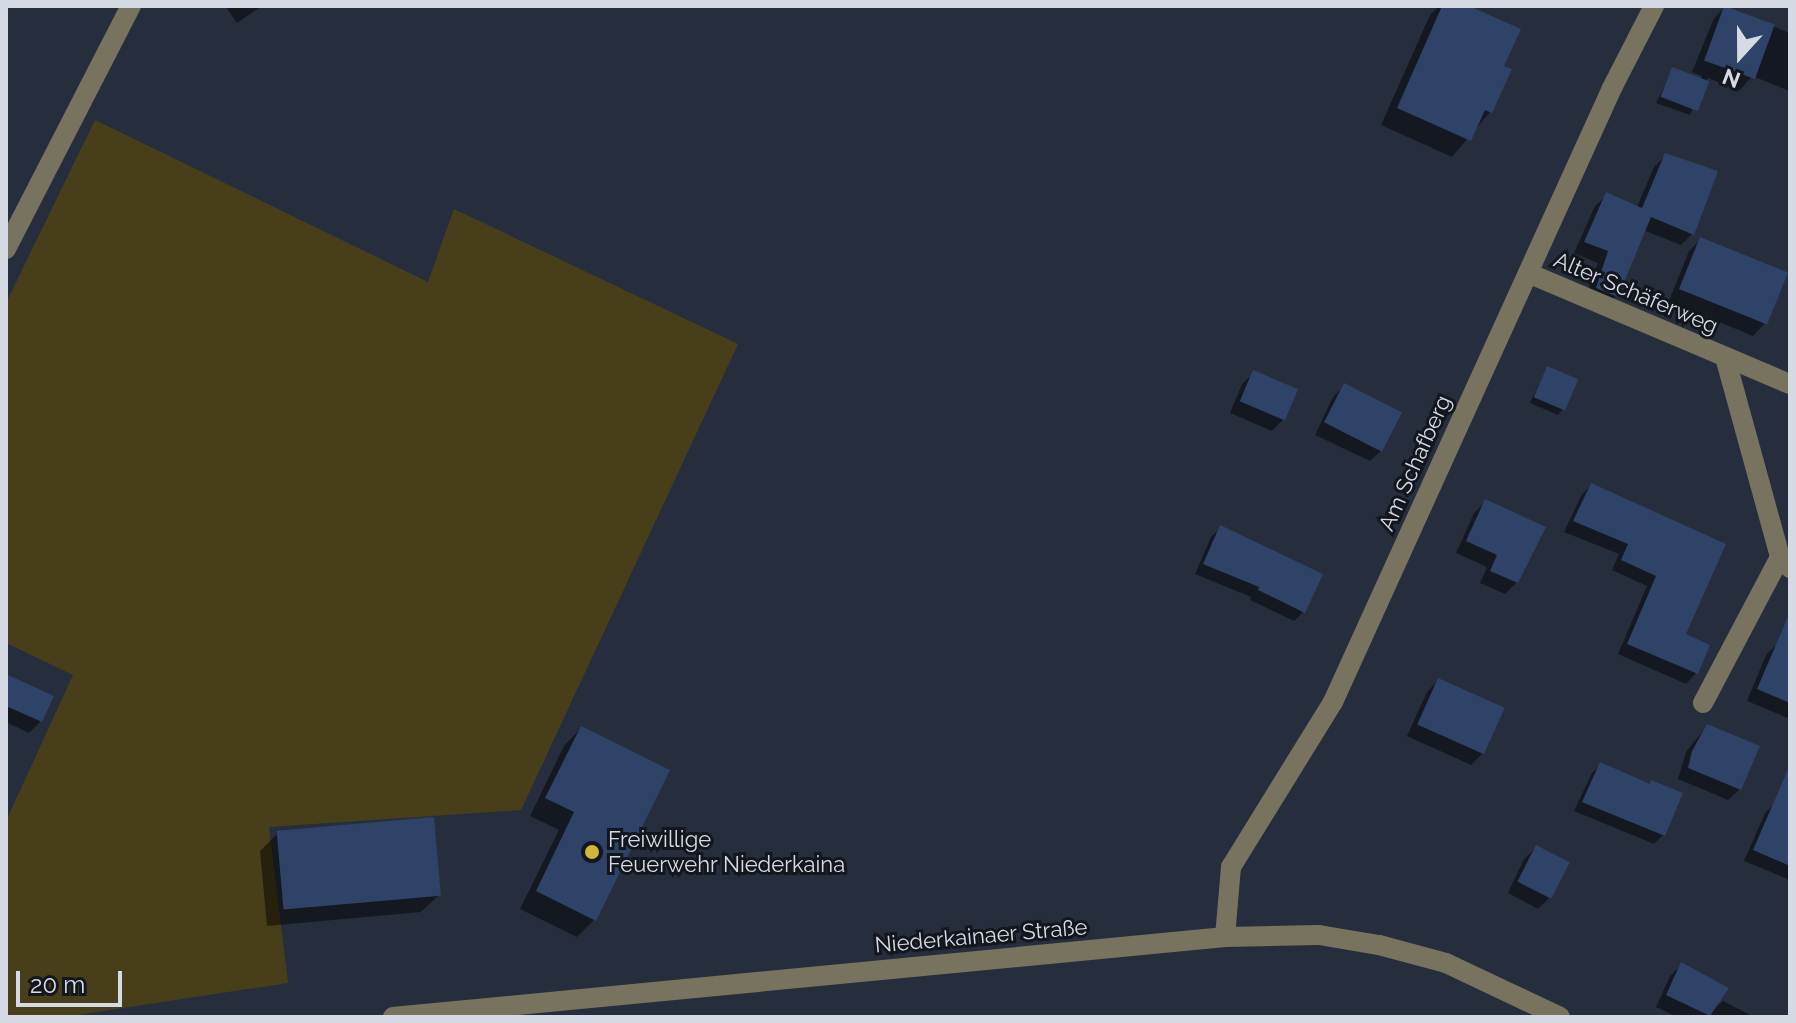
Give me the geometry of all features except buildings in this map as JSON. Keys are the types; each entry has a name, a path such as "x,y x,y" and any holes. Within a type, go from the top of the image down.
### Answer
{"street":[{"path":"6,249 131,6"},
{"name":"Am Schafberg","path":"1225,937 1231,867 1333,702 1612,88 1654,6"},
{"name":"Alter Schäferweg","path":"1528,273 1790,384"},
{"name":"Alter Schäferweg","path":"1725,357 1785,562"},
{"path":"1703,703 1785,562"},
{"name":"Niederkainaer Straße","path":"393,1017 1225,937 1319,935 1379,945 1446,963 1560,1017"}],"shaded area":[{"path":"95,120 428,282 454,209 738,344 521,810 269,827 288,983 64,1017 6,1017 6,821 73,675 6,643 6,303"}],"place":[{"name":"Freiwillige Feuerwehr Niederkaina","path":"592,852"}]}
